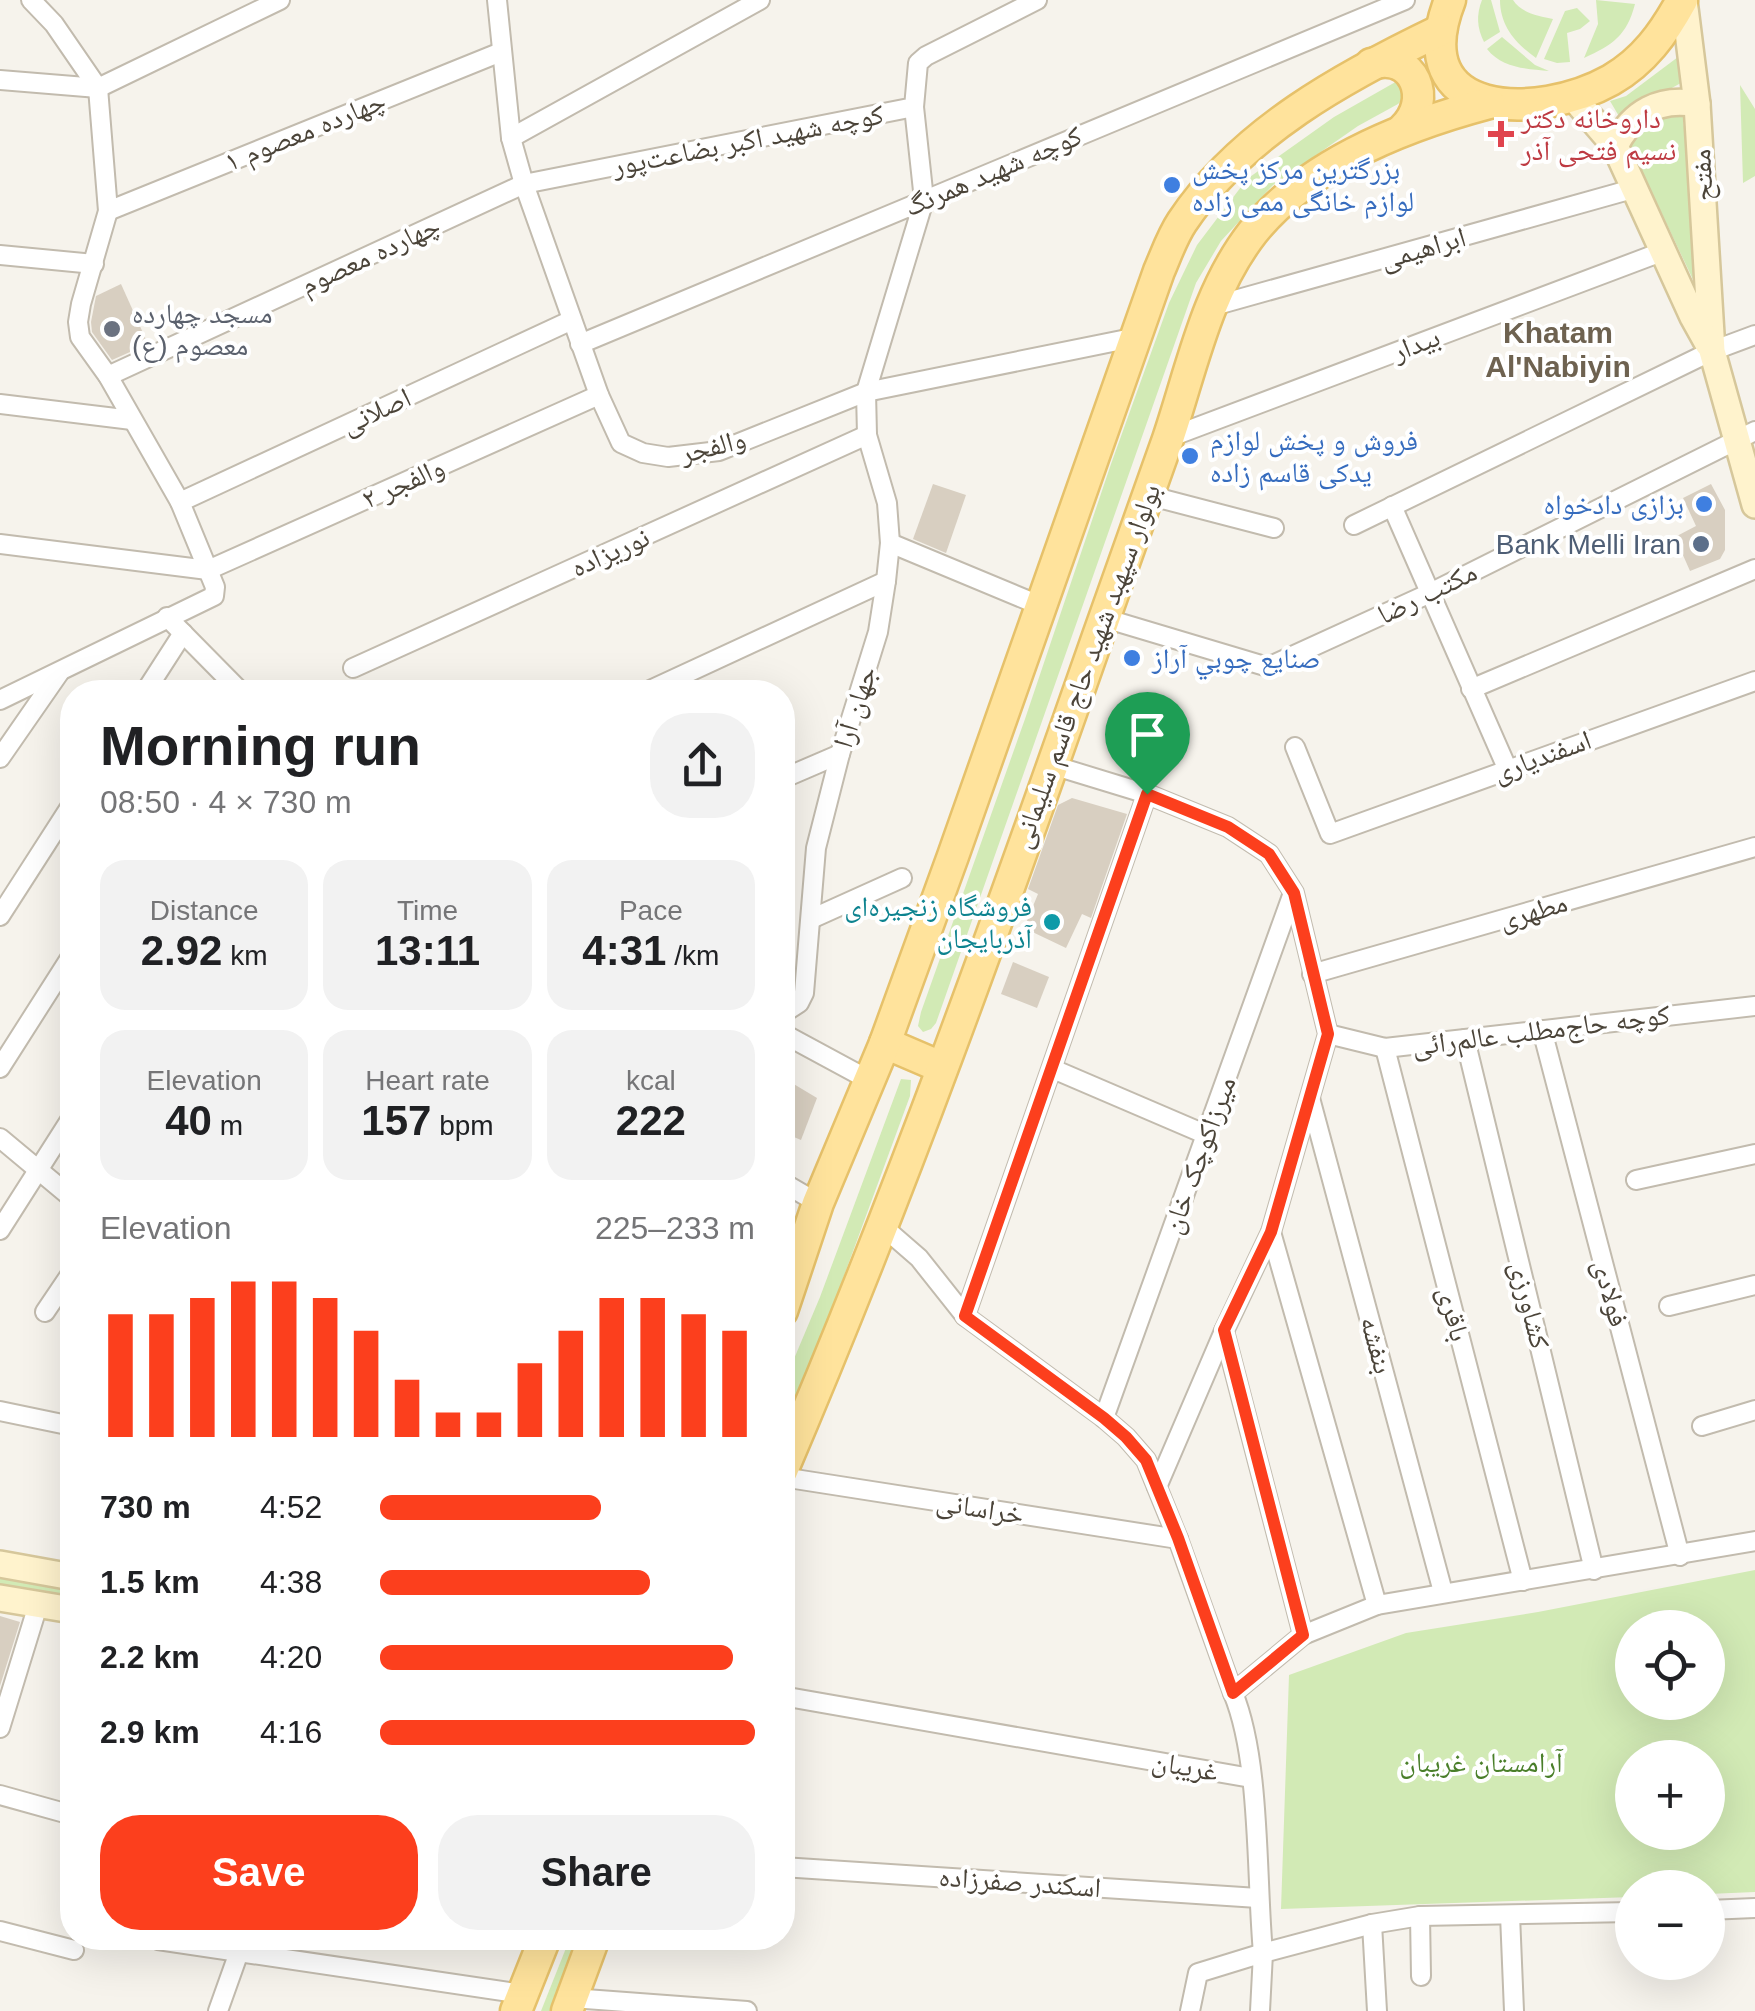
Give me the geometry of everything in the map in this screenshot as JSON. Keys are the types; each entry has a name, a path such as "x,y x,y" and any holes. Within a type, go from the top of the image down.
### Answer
{"main road":[{"path":"1450,0 1440,30 1442,63 1460,90 1490,103"},
{"name":"بولوار سپهبد شهید حاج قاسم سلیمانی","path":"795,1443 941,1067 1052,765 1168,438 1210,307 1253,232 1278,206 1324,172 1403,129 1490,103 1538,102 1572,96 1611,80 1645,56 1683,0"},
{"name":"مفتح","path":"1683,0 1698,104 1712,352"},
{"path":"795,1238 818,1203 885,1043 1039,605 1179,226 1204,192 1270,132 1366,66 1440,30"},
{"path":"1366,66 1393,63 1406,69 1415,80 1420,93 1419,107 1403,129"},
{"name":"مفتح","path":"1572,96 1616,146 1712,352 1746,434 1755,505"},
{"path":"1616,146 1630,122 1642,112 1669,102 1698,104"},
{"path":"885,1043 941,1067"},
{"path":"0,1564 60,1575"},
{"path":"0,1598 60,1608"},
{"path":"519,2003 539,1950"},
{"path":"569,2004 589,1950"}],"street":[{"path":"0,700 214,596 215,587 180,502 108,376 80,337 78,322 108,210 98,88 54,24 31,0"},
{"path":"0,80 98,88 280,0"},
{"name":"والفجر","path":"497,0 511,138 598,394 621,443 643,453 668,457 720,451 866,392 1137,337"},
{"path":"511,138 760,0"},
{"name":"کوچه شهید اکبر بضاعت‌پور","path":"524,184 914,107 918,63 1036,0"},
{"name":"کوچه شهید همرنگ","path":"580,344 1405,0"},
{"name":"چهارده معصوم ۱","path":"108,210 501,52"},
{"path":"914,107 924,200"},
{"name":"چهارده معصوم","path":"108,376 524,184"},
{"name":"ابراهیمی","path":"1210,307 1636,188"},
{"name":"جهان آرا","path":"795,1005 804,993 816,848 878,632 886,581 890,543 887,503 868,435 866,392 924,200"},
{"name":"بیدار","path":"1168,438 1664,251"},
{"path":"0,255 94,264"},
{"name":"اصلانی","path":"180,502 572,320"},
{"path":"1354,525 1712,352 1755,335"},
{"name":"والفجر ۲","path":"208,570 598,394"},
{"path":"0,404 132,420"},
{"name":"مکتب رضا","path":"1104,618 1268,666 1428,594 1746,434"},
{"name":"نوریزاده","path":"353,668 868,435"},
{"path":"1147,495 1274,528"},
{"path":"1392,506 1507,768"},
{"path":"890,543 1039,605"},
{"path":"0,544 208,570"},
{"path":"1470,689 1755,568"},
{"path":"672,680 886,581"},
{"path":"167,617 229,680"},
{"path":"153,680 183,634"},
{"path":"0,758 62,669"},
{"name":"اسفندیاری","path":"1296,747 1330,834 1755,681"},
{"path":"795,773 840,754"},
{"path":"1052,765 1147,794 1228,827 1269,854 1294,893 1328,1034 1271,1232 1157,1486"},
{"path":"965,1316 1147,794"},
{"path":"0,916 60,823"},
{"name":"مطهری","path":"1312,974 1755,847"},
{"path":"811,919 902,878"},
{"name":"میرزاکوچک خان","path":"1104,1418 1294,893"},
{"path":"0,1068 60,974"},
{"name":"کوچه حاج‌مطلب عالم‌رائی","path":"1328,1034 1385,1048 1755,1006"},
{"name":"فولادی","path":"1542,1030 1680,1556"},
{"name":"کشاورزی","path":"1465,1039 1594,1570"},
{"path":"795,1040 870,1080"},
{"name":"باقری","path":"1385,1048 1522,1581"},
{"path":"1052,1069 1207,1135"},
{"name":"بنفشه","path":"1310,1098 1444,1592"},
{"path":"0,1230 60,1136"},
{"path":"0,1138 60,1188"},
{"path":"1636,1180 1755,1154"},
{"path":"795,1190 818,1203"},
{"name":"غریبان","path":"795,1698 1252,1778 1243,1716 1146,1460 1104,1418 965,1316 919,1258 881,1225"},
{"path":"1271,1232 1377,1605"},
{"path":"1669,1306 1755,1285"},
{"path":"45,1312 60,1290"},
{"path":"1224,1330 1303,1635"},
{"path":"1702,1426 1755,1410"},
{"path":"0,1411 60,1424"},
{"name":"خراسانی","path":"795,1476 1178,1538"},
{"path":"1233,1693 1303,1635 1377,1605 1755,1542"},
{"path":"0,1728 38,1605"},
{"path":"1252,1778 1262,1953 1260,2011"},
{"path":"0,1795 60,1812"},
{"name":"اسکندر صفرزاده","path":"795,1868 1258,1898"},
{"path":"1725,1909 1755,1908"},
{"path":"1190,2011 1198,1973 1372,1924 1420,1916 1615,1912"},
{"path":"1510,1915 1514,2011"},
{"path":"1420,1916 1421,1976"},
{"path":"1372,1924 1377,2011"},
{"path":"0,1932 60,1947"},
{"path":"218,2011 240,1950"},
{"path":"266,1950 519,2003"},
{"path":"569,2004 747,2011"}],"green space":[{"path":"1482,0 1491,0 1500,32 1484,42 1478,21"},
{"path":"1500,0 1513,0 1525,11 1553,19 1536,58 1510,34"},
{"path":"1596,0 1635,4 1628,24 1617,38 1584,58 1598,24"},
{"path":"1577,8 1590,21 1567,33 1570,62 1544,59 1565,11"},
{"path":"1502,37 1535,65 1549,71 1515,66 1493,55 1487,49"},
{"path":"1678,57 1688,79 1636,108 1623,123 1610,101 1626,96"},
{"path":"1399,80 1408,94 1398,104 1358,126 1273,185 1221,241 1196,283 936,1023 923,1032 918,1026 921,1012 1111,464 1169,303 1197,245 1247,179 1334,117"},
{"path":"1740,85 1755,109 1755,176 1743,183"},
{"path":"1682,110 1705,305 1628,142 1653,119"},
{"path":"901,1079 911,1080 910,1096 795,1399 795,1356"},
{"path":"0,1570 60,1583 60,1596 0,1584"},
{"name":"آرامستان غریبان","path":"1755,1570 1755,1892 1725,1893 1725,1870 1615,1870 1615,1898 1281,1909 1289,1675 1406,1633"},
{"path":"565,1950 577,1950 554,2011 541,2011"}],"building":[{"name":"مسجد چهارده معصوم (ع)","path":"121,284 148,344 112,360 92,332 91,322 96,296"},
{"path":"933,484 966,495 946,553 913,539"},
{"name":"Bank Melli Iran","path":"1711,484 1725,510 1725,550 1720,559 1690,571 1675,537 1696,526 1683,498"},
{"path":"1072,798 1127,814 1091,918 1082,914 1066,948 1024,928 1038,894 1028,889 1058,805"},
{"path":"1013,962 1049,977 1037,1008 1001,994"},
{"path":"795,1085 817,1098 801,1140 795,1137"},
{"path":"0,1616 20,1622 0,1686"}],"place":[{"name":"داروخانه دکتر نسیم فتحی آذر","path":"1501,134"},
{"name":"بزرگترین مرکز پخش لوازم خانگی ممی زاده","path":"1172,185"},
{"name":"مسجد چهارده معصوم (ع)","path":"112,329"},
{"name":"فروش و پخش لوازم یدکی قاسم زاده","path":"1190,456"},
{"name":"بزازی دادخواه","path":"1704,504"},
{"name":"Bank Melli Iran","path":"1701,544"},
{"name":"صنايع چوبي آراز","path":"1132,658"},
{"name":"فروشگاه زنجیره‌ای آذربایجان","path":"1052,922"}],"district":[{"name":"Khatam Al'Nabiyin","path":"1558,349"}],"route":[{"path":"1147,794 1228,827 1269,854 1294,893 1328,1034 1271,1232 1224,1330 1303,1635 1233,1693 1146,1460 1104,1418 965,1316 1147,794"}]}
